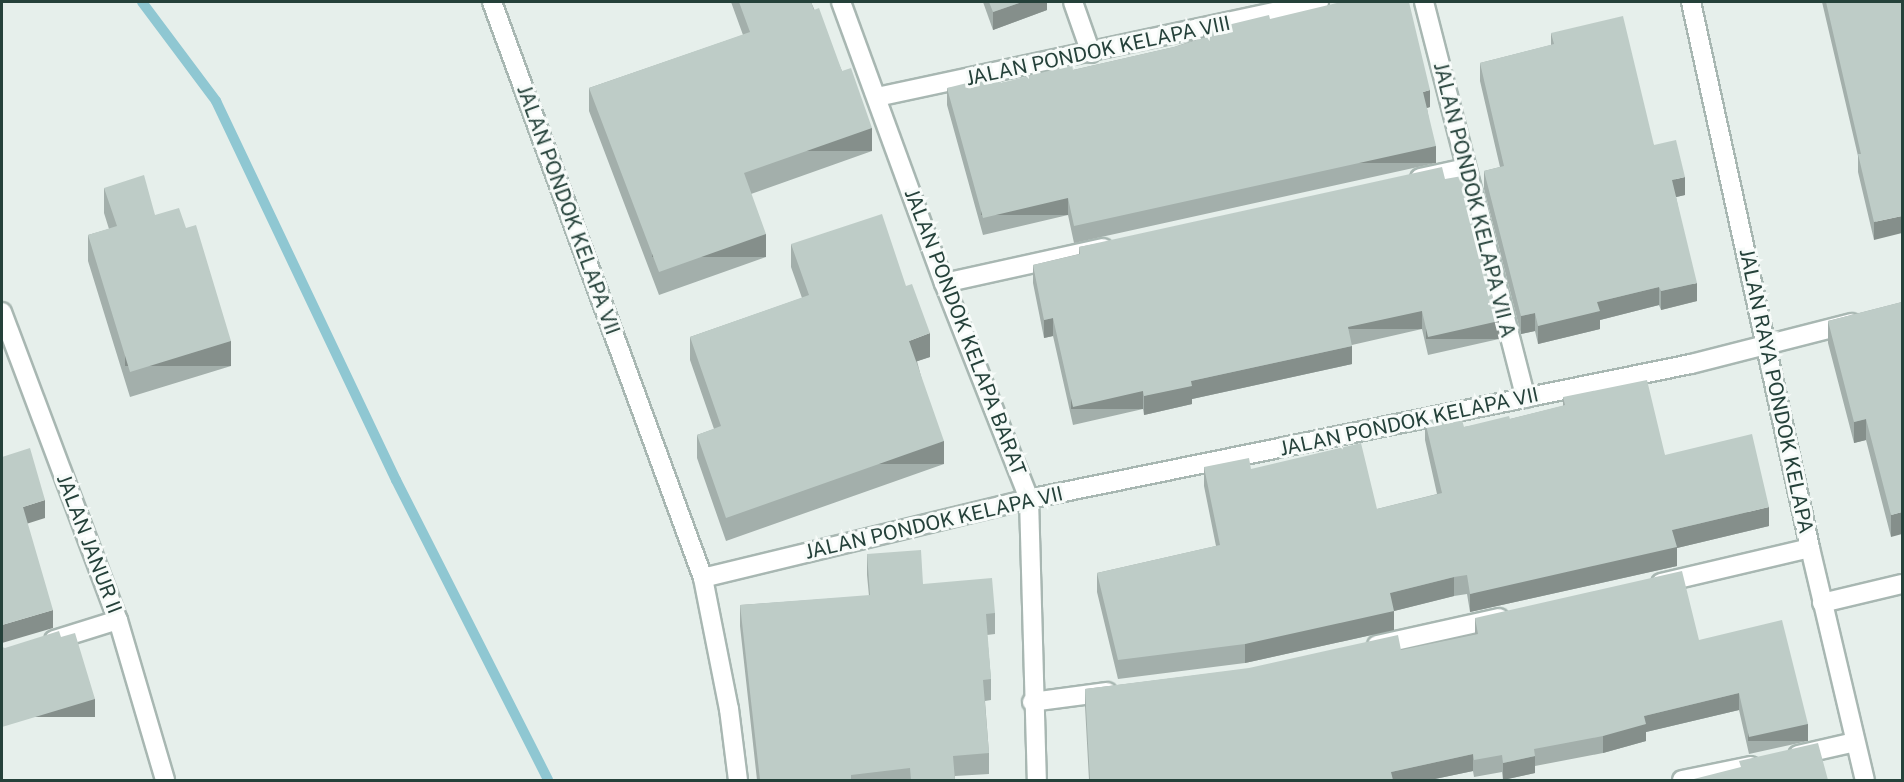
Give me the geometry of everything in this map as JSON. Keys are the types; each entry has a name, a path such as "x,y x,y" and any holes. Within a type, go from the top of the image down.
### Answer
{"street":[{"name":"JALAN PONDOK KELAPA VII","path":"492,2 703,578 1029,499 1767,348 1870,318"},
{"name":"JALAN PONDOK KELAPA BARAT","path":"841,2 944,283 1029,499 1032,702 1037,780"},
{"path":"1073,2 1091,53"},
{"name":"JALAN PONDOK KELAPA VIII","path":"877,97 1091,53 1280,6 1319,2"},
{"name":"JALAN PONDOK KELAPA VII A","path":"1424,2 1526,398"},
{"name":"JALAN RAYA PONDOK KELAPA","path":"1691,2 1822,603 1865,780"},
{"path":"1396,183 1466,168"},
{"path":"944,283 1118,245"},
{"name":"JALAN JANUR II","path":"2,312 118,620 165,780"},
{"path":"1640,587 1810,549"},
{"path":"703,578 729,709 738,780"},
{"path":"1822,603 1902,585"},
{"path":"1362,648 1512,615"},
{"path":"33,646 118,620"},
{"path":"1032,702 1122,690"},
{"path":"1682,780 1855,742"}],"building":[{"path":"739,2 811,2 814,10 819,8 842,71 851,68 872,128 744,173 766,234 659,272 589,88 750,32"},
{"path":"989,2 1022,2 993,12"},
{"path":"1341,2 1409,2 1430,90 1423,92 1436,146 1074,226 1068,198 983,218 947,88 999,75 1001,83 1072,65 1073,70 1174,47 1206,37 1203,31 1269,15 1270,19"},
{"path":"1826,2 1902,2 1902,216 1874,222"},
{"path":"1623,16 1654,145 1676,140 1685,177 1672,180 1697,283 1661,291 1659,287 1597,302 1600,311 1538,326 1535,313 1521,316 1484,171 1504,166 1480,63 1554,44 1551,33"},
{"path":"1442,167 1445,179 1462,176 1499,321 1428,337 1422,311 1348,327 1352,346 1191,381 1192,386 1144,396 1143,391 1073,407 1053,318 1044,320 1033,265 1080,254 1079,247"},
{"path":"144,175 155,215 179,208 186,228 196,225 231,341 130,372 88,235 117,226 104,188"},
{"path":"882,214 906,286 912,284 930,333 909,341 944,441 726,518 697,435 721,426 690,337 809,295 791,244"},
{"path":"1902,302 1902,512 1891,515 1866,419 1854,422 1828,321"},
{"path":"1647,380 1665,455 1752,434 1769,507 1672,530 1677,547 1470,594 1467,575 1454,577 1390,593 1394,611 1245,644 1118,660 1097,573 1220,545 1204,467 1249,458 1251,469 1361,443 1377,509 1442,493 1425,421 1460,413 1464,427 1509,416 1510,419 1565,405 1563,397"},
{"path":"30,448 45,500 23,507 53,610 2,625 2,457"},
{"path":"921,550 923,584 992,578 995,613 986,614 991,679 983,680 989,753 953,756 955,780 911,780 910,768 851,775 851,780 760,780 740,605 870,595 867,554"},
{"path":"1682,571 1699,640 1782,620 1808,724 1749,737 1739,693 1644,716 1646,724 1603,736 1534,749 1535,756 1503,763 1502,755 1474,760 1473,754 1391,772 1393,780 1090,780 1085,689 1249,668 1398,635 1401,650 1478,634 1475,618"},
{"path":"59,631 61,637 75,633 95,699 2,727 2,647"},
{"path":"1818,743 1828,780 1690,780 1741,767 1739,761"}],"waterway":[{"path":"142,2 216,101 396,480 548,780"}]}
